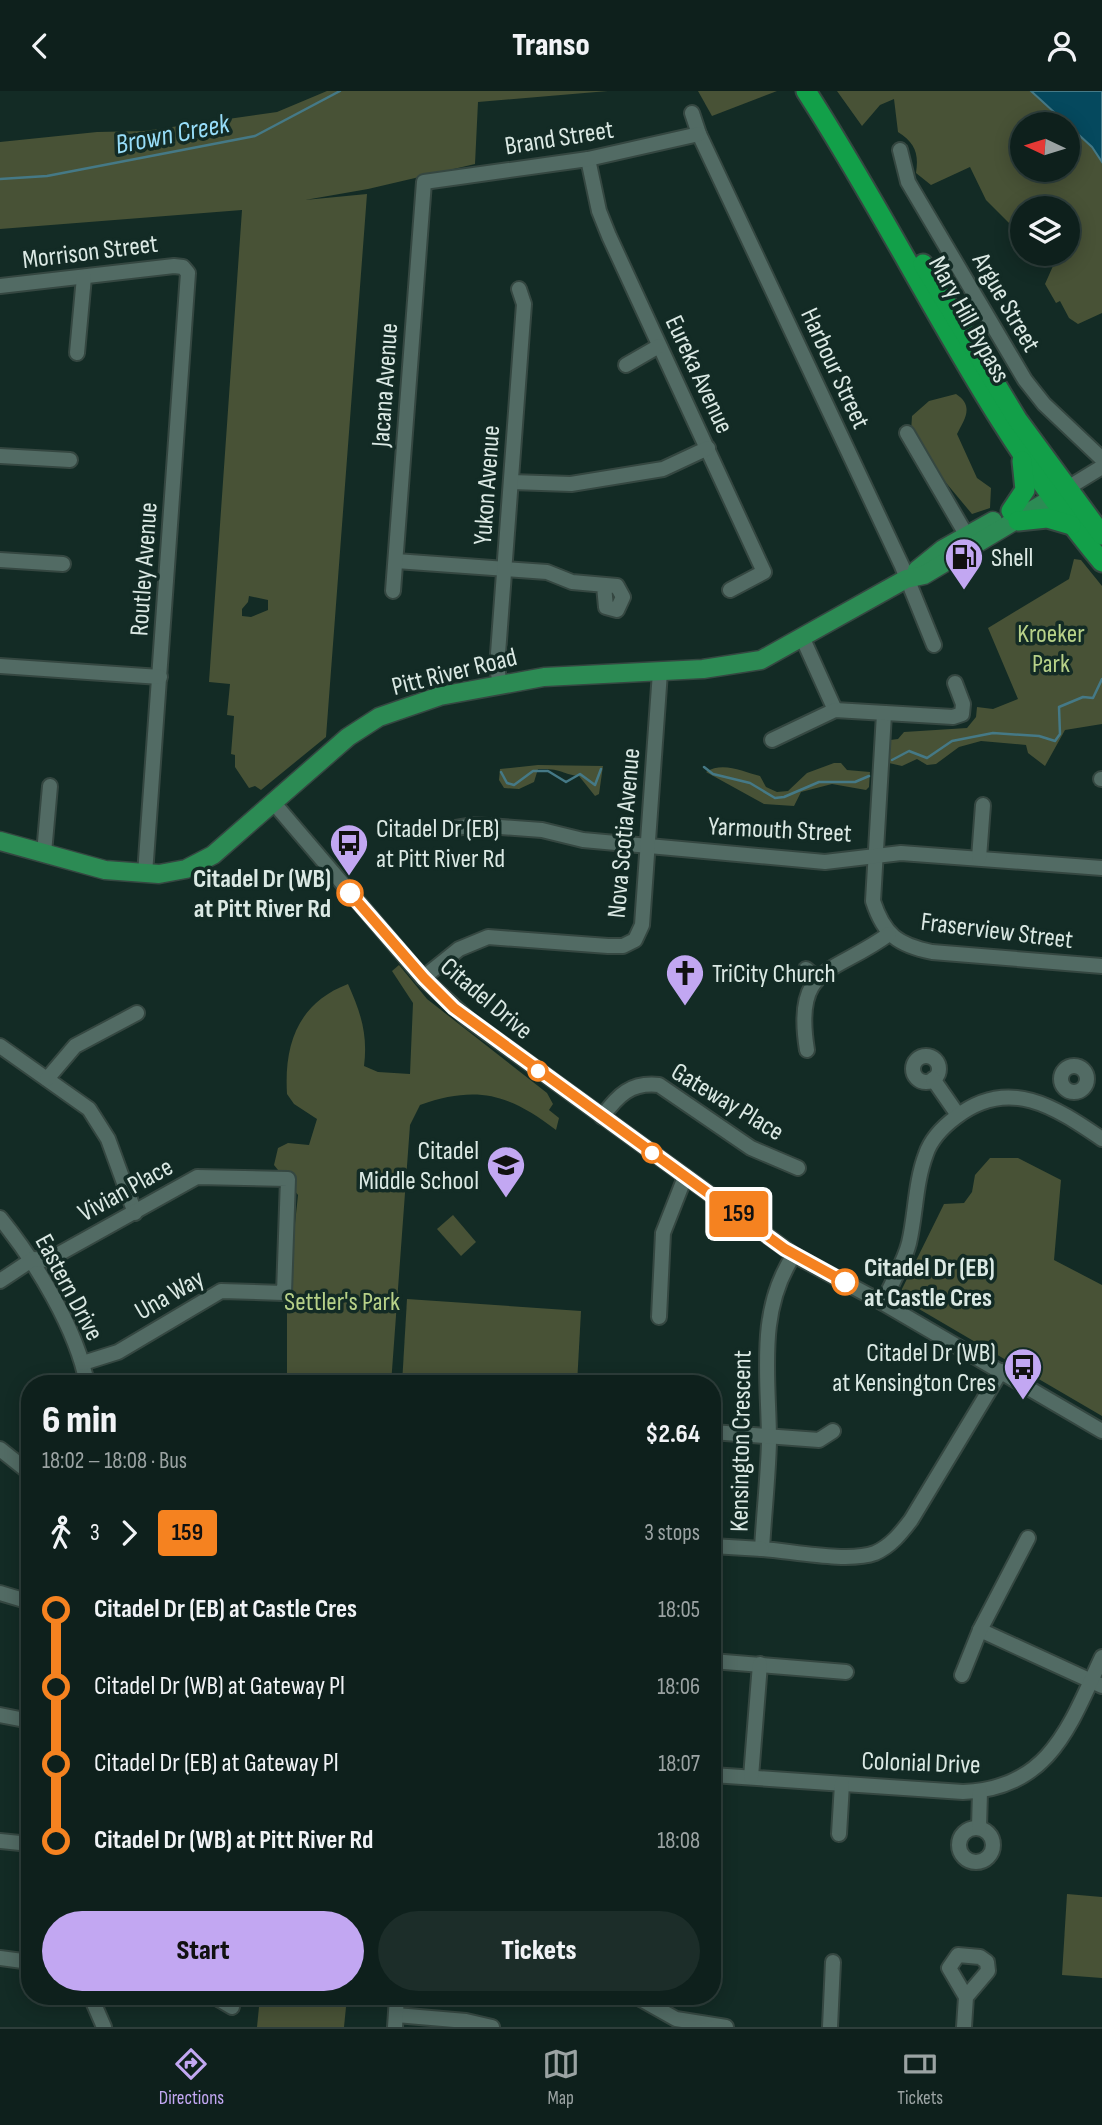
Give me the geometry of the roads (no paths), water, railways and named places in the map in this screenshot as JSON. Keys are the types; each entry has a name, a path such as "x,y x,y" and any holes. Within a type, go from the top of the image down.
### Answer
{"highway":[{"name":"Mary Hill Bypass","path":"806,91 1021,456 1055,494 1102,535"},
{"name":"Mary Hill Bypass","path":"821,91 1017,419 1072,526 1102,562"},
{"path":"1021,456 1025,489 1014,516 1047,518 1072,526"}],"main road":[{"name":"Pitt River Road","path":"0,841 105,870 145,874 179,871 206,860 372,720 432,698 558,675 660,672 761,660 910,577 920,565 1055,494"}],"street":[{"name":"Harbour Street","path":"692,113 699,134 910,577 934,645"},
{"name":"Brand Street","path":"424,182 588,159 699,134"},
{"name":"Argue Street","path":"900,150 908,182 1018,371 1044,404 1102,459"},
{"name":"Eureka Avenue","path":"588,159 599,211 764,572 730,590"},
{"name":"Jacana Avenue","path":"393,591 424,182"},
{"name":"Morrison Street","path":"0,286 165,267 186,269"},
{"name":"Routley Avenue","path":"145,874 188,288 186,269"},
{"path":"77,353 84,277"},
{"name":"Yukon Avenue","path":"500,685 497,667 524,304 519,289"},
{"path":"626,365 659,346"},
{"path":"907,433 966,543"},
{"path":"511,482 571,484 663,469 708,448"},
{"path":"0,456 70,460"},
{"name":"Pitt River Road","path":"1055,494 1102,467"},
{"path":"0,560 63,564"},
{"path":"396,561 550,573 568,581 604,586"},
{"path":"803,639 835,710"},
{"path":"0,666 160,677"},
{"name":"Nova Scotia Avenue","path":"424,978 459,949 488,937 608,946 623,946 635,940 642,925 660,672"},
{"path":"772,740 835,710 953,717 962,714 963,704 955,683"},
{"path":"807,1050 803,1023 811,973 888,933 880,921 873,901 884,714"},
{"path":"44,853 50,786"},
{"name":"Citadel Drive","path":"273,802 424,978 468,1019 794,1255 883,1303 1102,1431"},
{"path":"979,858 983,805"},
{"name":"Yarmouth Street","path":"456,828 474,825 542,830 583,840 825,862 901,853 1102,868"},
{"name":"Fraserview Street","path":"888,933 911,948 932,952 1102,966"},
{"path":"47,1079 75,1047 137,1013"},
{"path":"0,1046 89,1109 108,1139 135,1213"},
{"path":"933,1079 958,1115"},
{"name":"Gateway Place","path":"602,1117 625,1090 642,1084 660,1085 751,1148 798,1168"},
{"path":"1055,1107 1068,1091"},
{"path":"883,1303 909,1245 918,1178 927,1150 944,1126 971,1105 995,1098 1021,1097 1055,1107 1102,1139"},
{"name":"Vivian Place","path":"33,1259 48,1261 197,1177 288,1179 284,1293"},
{"path":"659,1317 663,1233 685,1177"},
{"name":"Eastern Drive","path":"0,1218 33,1259 83,1363 85,1375"},
{"name":"Kensington Crescent","path":"794,1255 785,1269 768,1318 769,1436 762,1549 856,1556 876,1552 896,1539 911,1520 1000,1371"},
{"path":"0,1282 33,1259"},
{"name":"Una Way","path":"83,1363 118,1352 221,1290 284,1293"},
{"path":"721,1433 818,1440 834,1431"},
{"path":"0,1450 21,1466"},
{"path":"962,1675 980,1630 1028,1538"},
{"path":"721,1547 762,1549"},
{"path":"0,1593 21,1599"},
{"path":"980,1630 1097,1683"},
{"name":"Colonial Drive","path":"721,1775 979,1791 1023,1777 1044,1761 1097,1683 1102,1657"},
{"path":"721,1662 846,1672"},
{"path":"751,1777 760,1664"},
{"path":"0,1714 21,1719"},
{"path":"839,1834 842,1784"},
{"path":"979,1791 979,1828"},
{"path":"0,1841 21,1843"},
{"path":"0,1958 21,1961"},
{"path":"830,2027 833,1962"},
{"path":"964,2027 966,1997"},
{"path":"94,2005 104,2027"},
{"path":"651,2005 676,2019 726,2027"},
{"path":"396,2021 466,2021 492,2027"}],"water":[{"path":"1031,91 1102,91 1102,162 1080,136 1080,112 1054,112"}],"waterway":[{"name":"Brown Creek","path":"0,179 47,176 255,136 340,91"},
{"path":"892,760 909,751 927,758 952,741 993,733 1039,736 1055,741 1060,734 1059,707 1083,697 1093,698 1102,679"},
{"path":"704,767 713,774 750,783 775,798 784,797 819,782 855,782 869,776"},
{"path":"501,772 507,783 514,785 533,771 548,771 566,782 580,774 595,785 601,769"}],"place":[{"name":"Shell","path":"964,591"},
{"name":"Citadel Dr (EB) at Pitt River Rd","path":"349,877"},
{"name":"Citadel Dr (WB) at Pitt River Rd","path":"350,893"},
{"name":"TriCity Church","path":"685,1007"},
{"name":"Citadel Middle School","path":"506,1199"},
{"name":"Citadel Dr (EB) at Castle Cres","path":"845,1282"},
{"name":"Citadel Dr (WB) at Kensington Cres","path":"1023,1401"}],"park label":[{"name":"Kroeker Park","path":"1051,648"},
{"name":"Settler's Park","path":"342,1301"}]}
